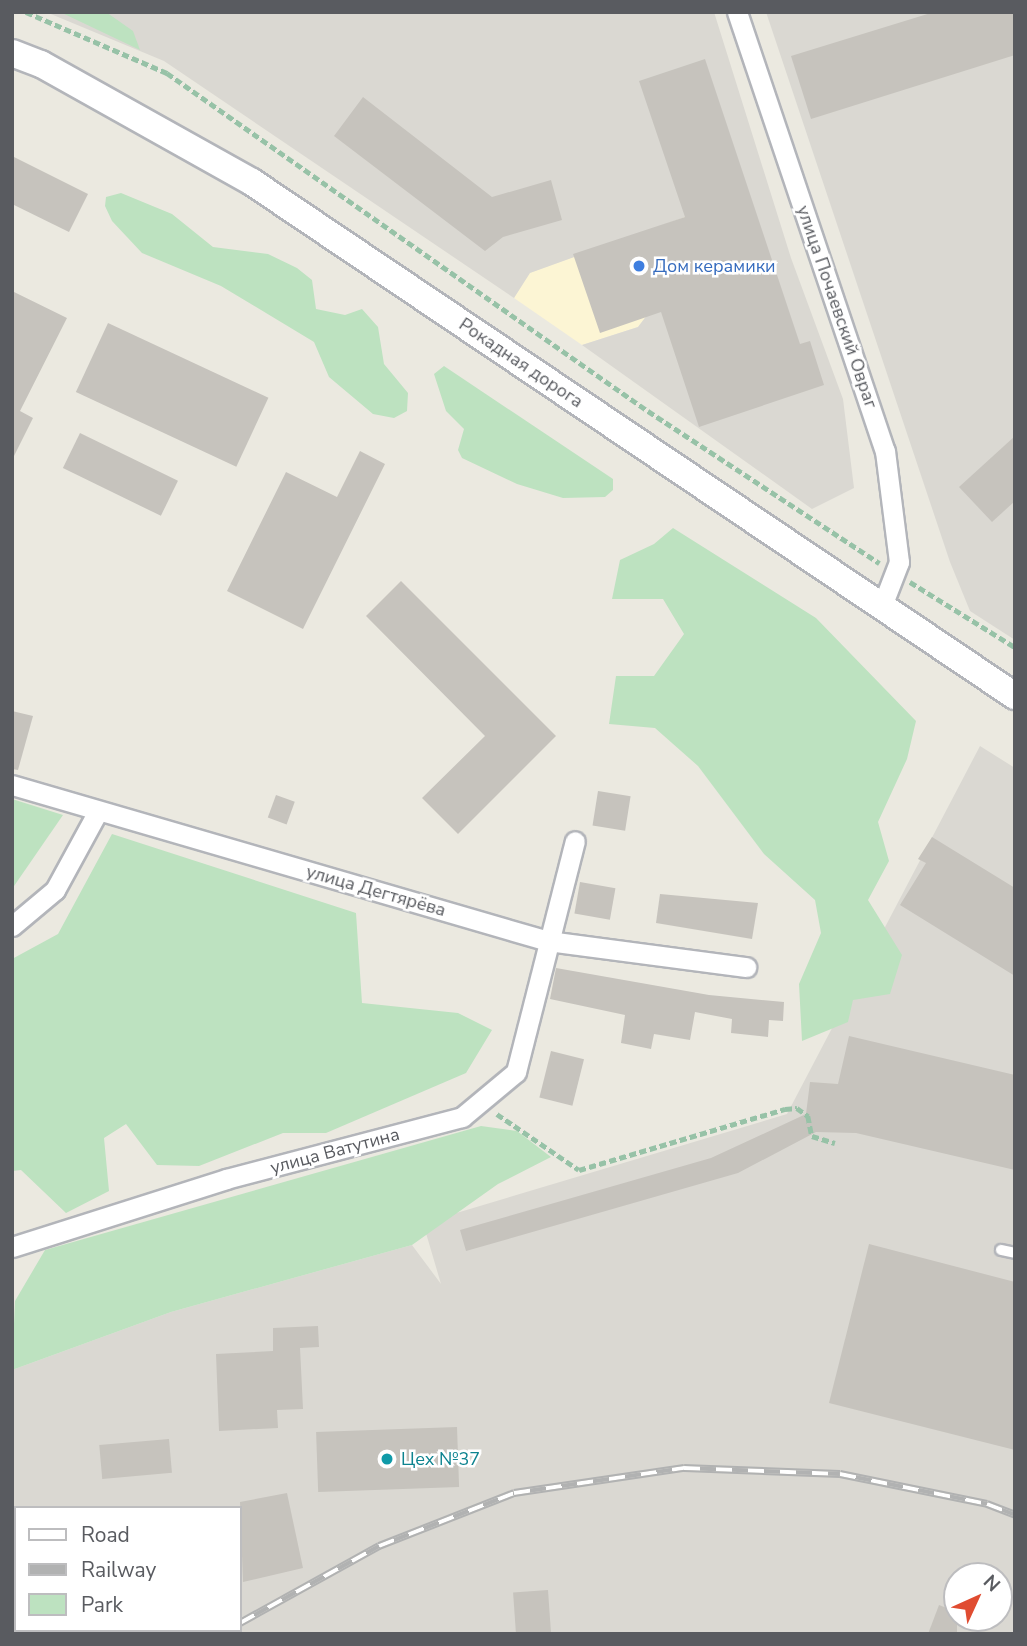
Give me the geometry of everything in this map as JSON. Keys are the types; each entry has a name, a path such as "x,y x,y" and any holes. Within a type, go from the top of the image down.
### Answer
{"main road":[{"name":"Рокадная дорога","path":"12,53 41,64 252,182 1015,696"}],"street":[{"name":"улица Почаевский Овраг","path":"737,12 885,452 899,562 882,606"},
{"name":"улица Дегтярёва","path":"12,785 548,941 746,967"},
{"path":"12,926 55,890 98,811"},
{"name":"улица Ватутина","path":"12,1247 226,1179 462,1117 516,1072 575,841"}],"lane":[{"path":"1001,1250 1015,1253"}],"path":[{"path":"26,12 167,73 648,411 894,573 1015,647"},
{"path":"478,1102 579,1170 785,1109 797,1108 808,1116 812,1136 835,1143"}],"shaded area":[{"path":"46,12 714,12 791,258 843,399 854,488 812,509 582,345 638,327 657,302 707,285 685,217 530,273 514,298 164,61"},
{"path":"766,12 1015,12 1015,640 970,611 950,562"},
{"path":"685,217 707,285 657,302 638,327 582,345 514,298 529,273"},
{"path":"980,746 1015,768 1015,1634 12,1634 12,1370 171,1312 412,1245 441,1284 423,1223 787,1114"}],"green space":[{"path":"60,12 106,12 133,31 140,50"},
{"path":"121,193 172,214 213,247 268,254 297,268 312,280 316,309 345,315 362,309 378,327 384,364 408,393 407,411 394,418 373,414 329,377 314,342 221,286 142,253 112,221 105,206 106,197"},
{"path":"444,366 613,479 613,490 605,497 563,498 517,484 462,458 458,450 464,429 446,411 434,374"},
{"path":"673,528 816,618 916,721 907,759 878,822 889,861 868,900 902,955 890,994 853,1000 848,1022 802,1041 799,984 821,933 815,900 764,854 698,766 655,728 609,724 616,676 654,676 684,634 663,599 612,599 620,560 654,544"},
{"path":"12,799 63,815 12,889"},
{"path":"112,834 356,913 362,1003 458,1013 492,1030 466,1073 326,1133 283,1133 199,1166 157,1165 126,1124 104,1138 109,1191 66,1213 21,1170 12,1171 12,959 58,934"},
{"path":"481,1126 517,1131 551,1157 498,1184 412,1245 171,1312 12,1370 15,1301 45,1250"}],"building":[{"path":"934,12 1015,12 1015,55 811,119 791,56"},
{"path":"705,59 800,344 810,341 824,385 699,427 661,312 600,333 573,254 685,217 639,81"},
{"path":"363,97 492,197 551,180 562,220 503,237 485,251 334,136"},
{"path":"12,156 88,194 69,232 12,204"},
{"path":"12,291 67,318 20,411 33,418 12,460"},
{"path":"108,323 268,398 236,467 76,392"},
{"path":"80,433 178,481 161,516 63,468"},
{"path":"1015,436 1015,501 992,522 959,487"},
{"path":"360,451 385,464 303,629 227,591 286,472 337,497"},
{"path":"401,581 556,736 458,834 422,798 485,736 366,616"},
{"path":"12,711 33,716 18,770 12,769"},
{"path":"598,791 631,796 625,831 593,826"},
{"path":"276,795 295,802 287,824 268,818"},
{"path":"932,837 1015,888 1015,976 900,905 926,863 918,859"},
{"path":"580,882 615,888 610,920 574,914"},
{"path":"660,894 758,903 752,939 656,923"},
{"path":"556,968 709,995 784,1002 783,1021 769,1020 768,1037 731,1033 732,1019 695,1012 690,1040 654,1034 651,1049 621,1043 625,1015 550,999"},
{"path":"849,1036 1015,1075 1015,1170 856,1133 816,1132 738,1173 466,1251 460,1230 711,1158 806,1114 810,1082 838,1084"},
{"path":"551,1051 584,1059 572,1106 539,1098"},
{"path":"869,1244 1015,1282 1015,1450 829,1403"},
{"path":"318,1326 319,1347 300,1348 303,1409 277,1410 278,1428 219,1431 216,1354 273,1351 273,1328"},
{"name":"Цех №37","path":"457,1427 459,1487 318,1492 316,1432"},
{"path":"169,1439 172,1473 102,1479 99,1445"},
{"path":"287,1493 303,1568 243,1582 240,1502"},
{"path":"548,1590 551,1634 516,1634 513,1592"},
{"path":"939,1605 943,1607 943,1632 957,1634 928,1634"}],"railway":[{"path":"242,1622 379,1546 514,1493 684,1468 840,1474 987,1504 1015,1515"}],"place":[{"name":"Дом керамики","path":"639,266"},
{"name":"Цех №37","path":"387,1459"}]}
